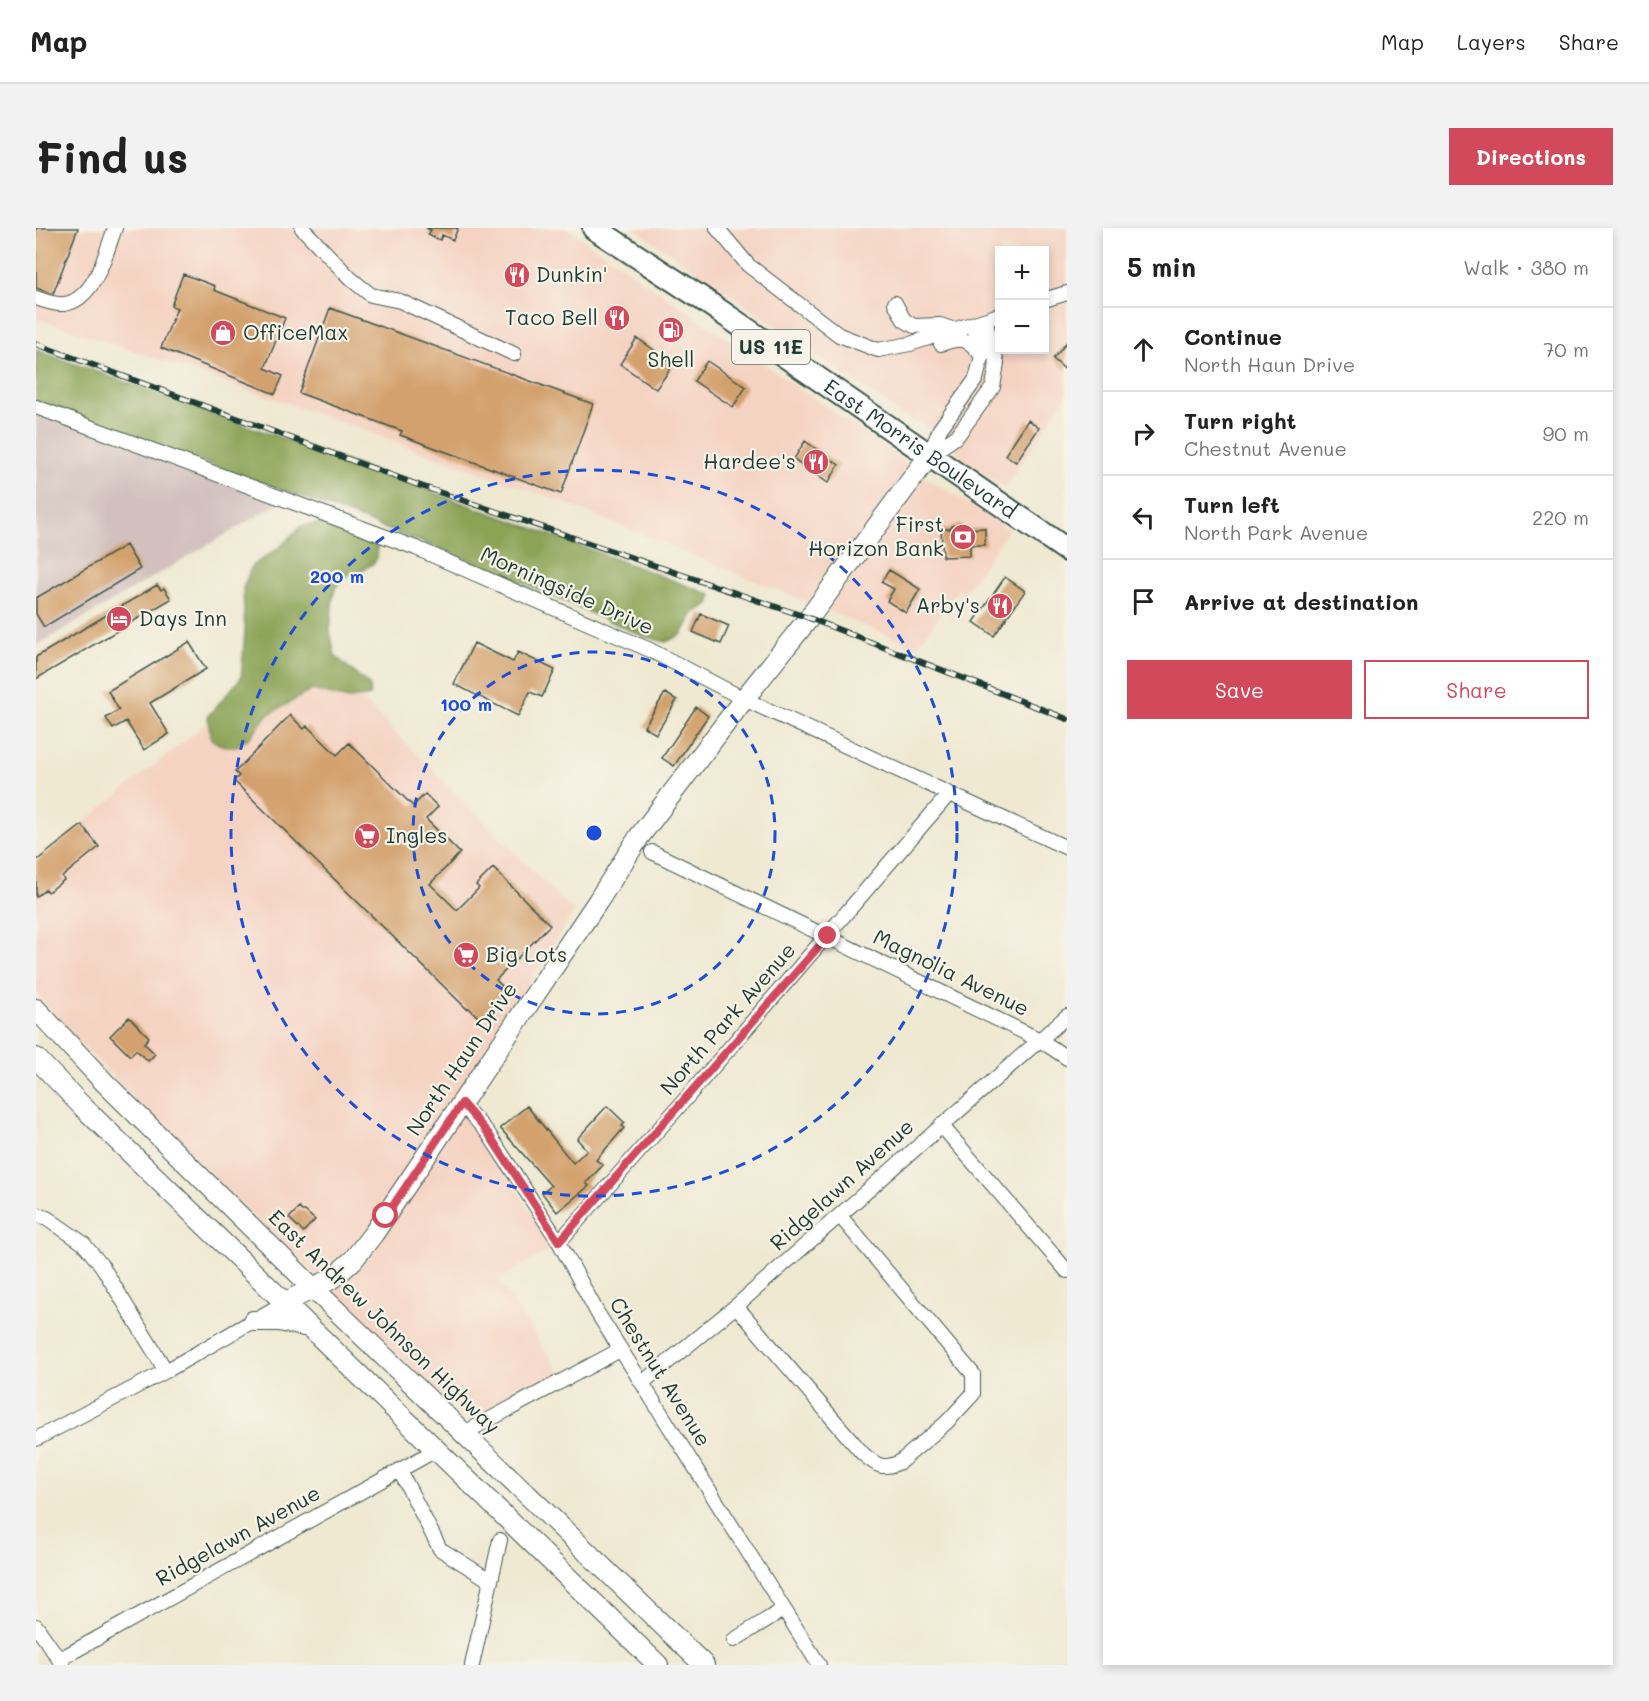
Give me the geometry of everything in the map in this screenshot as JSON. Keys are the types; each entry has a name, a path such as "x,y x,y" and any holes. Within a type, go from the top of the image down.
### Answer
{"main road":[{"name":"East Morris Boulevard","path":"594,228 701,298 1067,550"},
{"name":"North Haun Drive","path":"284,1303 333,1278 353,1260 374,1233 639,837 809,618 929,456"},
{"name":"East Andrew Johnson Highway","path":"36,1009 105,1083 314,1289 704,1665"},
{"path":"36,1058 309,1328 658,1665"},
{"path":"253,1321 279,1321 309,1328"},
{"path":"436,1450 464,1433"}],"street":[{"path":"36,298 63,304 71,302 86,292 95,280 115,228"},
{"path":"302,228 351,279 371,295 400,301 514,354"},
{"path":"717,228 748,265 839,335 878,350 903,346 995,316"},
{"path":"1049,298 1067,293"},
{"path":"895,303 904,320 914,326 940,325 955,330"},
{"path":"929,456 940,429 976,379 982,356 979,322"},
{"path":"979,322 997,363"},
{"path":"903,346 919,348 963,339 982,356"},
{"path":"929,456 957,436 993,387 998,354"},
{"name":"Morningside Drive","path":"36,407 416,548 650,650 744,699 1067,848"},
{"name":"North Park Avenue","path":"559,1242 828,936 949,794"},
{"name":"Magnolia Avenue","path":"652,852 1040,1040 1067,1058"},
{"name":"Ridgelawn Avenue","path":"642,1383 736,1306 1067,1016"},
{"name":"Chestnut Avenue","path":"462,1103 488,1133 559,1242 620,1350 819,1665"},
{"path":"941,1125 1067,1271"},
{"path":"36,1214 46,1218 83,1243 96,1258 166,1371"},
{"path":"736,1306 863,1454 882,1467 900,1462 947,1422 973,1394 973,1374 840,1216"},
{"path":"36,1439 166,1371 284,1303"},
{"path":"464,1433 620,1350"},
{"name":"Ridgelawn Avenue","path":"61,1662 436,1450"},
{"path":"400,1471 441,1549 491,1581"},
{"path":"472,1665 500,1540"},
{"path":"734,1640 784,1610"},
{"path":"36,1626 61,1662"}],"shaded area":[{"path":"36,228 567,228 935,484 1009,529 965,592 959,589 916,647 560,501 289,404 36,318"},
{"path":"634,228 1067,228 1067,394 1005,488 969,464 952,447 920,422 915,422"},
{"path":"36,407 286,499 36,646"},
{"path":"317,654 574,912 452,1102 492,1151 554,1247 498,1280 562,1376 468,1421 149,1114 69,1032 36,992 36,861 204,725"}],"green space":[{"path":"36,350 712,595 709,604 694,613 682,634 666,642 643,636 492,569 308,499 85,421 36,401"},
{"path":"328,522 369,538 378,549 375,562 361,571 345,576 335,588 330,632 335,656 370,686 370,696 349,699 312,690 267,715 251,736 236,747 221,745 211,739 208,716 241,678 245,632 243,588 252,566 280,547 301,526"}],"building":[{"path":"36,228 78,228 53,294 36,288"},
{"path":"426,228 458,228 453,240 442,235 440,240 428,235 431,230"},
{"name":"OfficeMax","path":"183,274 215,286 214,290 285,318 265,368 283,376 275,394 161,348 177,308 171,306"},
{"path":"330,308 593,404 561,494 400,435 402,431 299,393"},
{"path":"637,338 674,364 656,389 620,364"},
{"path":"1067,342 1067,371 1053,359"},
{"path":"707,361 746,387 733,407 694,381"},
{"path":"1028,420 1039,428 1016,462 1005,455"},
{"name":"Hardee's","path":"805,441 839,465 828,483 794,459"},
{"name":"First Horizon Bank","path":"962,525 963,529 985,528 985,545 970,545 970,556 943,557 941,529 951,529 951,526"},
{"path":"126,545 140,569 44,627 36,614 36,598"},
{"path":"889,570 920,589 906,613 887,601 894,589 881,582"},
{"name":"Arby's","path":"1005,577 1025,591 994,636 974,622"},
{"name":"Days Inn","path":"157,585 161,590 164,588 171,599 36,679 36,657"},
{"path":"701,614 729,626 721,644 693,632"},
{"path":"189,642 206,669 150,703 169,734 144,750 126,721 113,729 106,718 119,710 108,691"},
{"path":"474,643 513,662 518,652 555,670 542,697 530,692 518,716 454,684"},
{"path":"665,693 677,700 656,734 644,727"},
{"path":"696,707 708,716 674,766 662,758"},
{"path":"290,715 304,729 307,726 337,755 349,743 413,806 425,794 438,807 426,819 460,853 430,884 457,910 479,888 476,885 493,868 550,925 496,980 507,991 480,1019 469,1008 467,1009 234,781 239,776 235,772"},
{"path":"82,825 99,847 62,877 64,880 48,892 46,889 36,897 36,861"},
{"path":"129,1017 149,1037 144,1043 155,1054 148,1061 136,1050 130,1056 110,1036"},
{"path":"527,1106 573,1163 587,1150 577,1139 607,1106 625,1123 622,1126 624,1128 596,1160 603,1165 586,1183 589,1186 557,1212 542,1193 551,1186 500,1128"},
{"path":"299,1208 315,1220 303,1232 289,1218"}],"railway":[{"path":"36,344 421,486 809,618 1067,719"}],"place":[{"name":"Dunkin'","path":"517,275"},
{"name":"Taco Bell","path":"617,318"},
{"name":"Shell","path":"671,330"},
{"name":"OfficeMax","path":"223,333"},
{"name":"Hardee's","path":"816,462"},
{"name":"First Horizon Bank","path":"963,537"},
{"name":"Arby's","path":"1000,606"},
{"name":"Days Inn","path":"119,619"},
{"name":"Ingles","path":"367,836"},
{"name":"Big Lots","path":"466,955"}],"route":[{"path":"386,1216 462,1103 488,1133 559,1242 828,936"}]}
